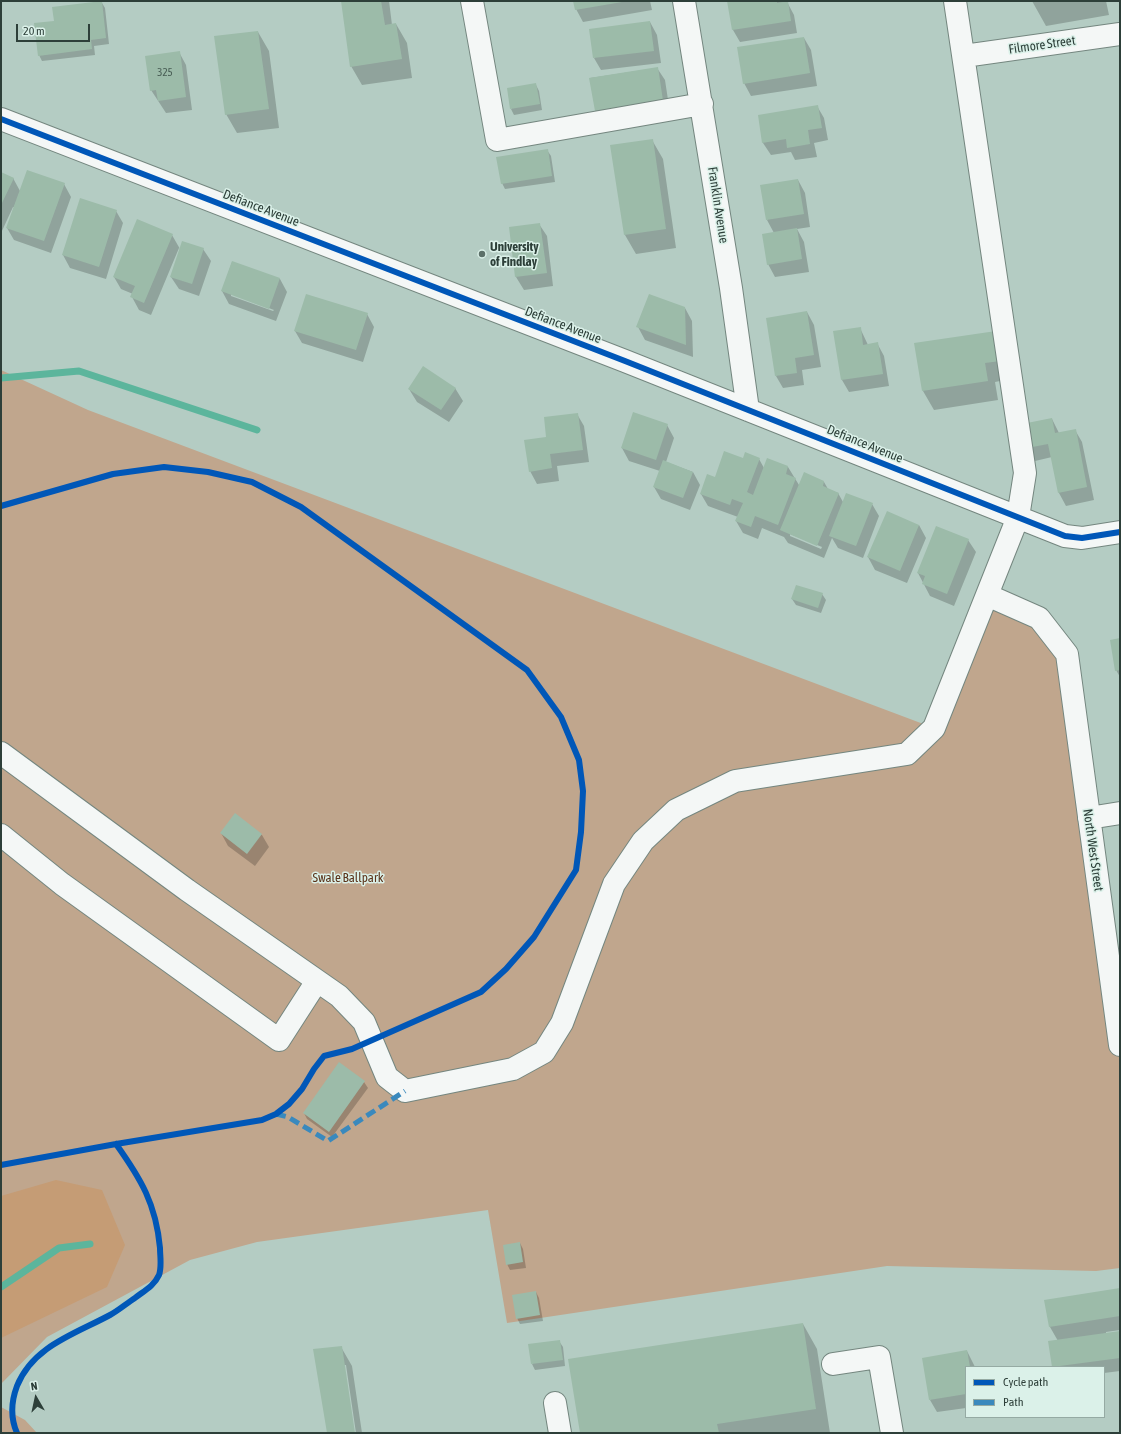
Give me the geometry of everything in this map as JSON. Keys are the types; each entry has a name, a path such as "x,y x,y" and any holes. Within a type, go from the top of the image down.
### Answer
{"street":[{"path":"472,1 496,140 702,104"},
{"name":"Franklin Avenue","path":"684,1 731,288 748,410"},
{"path":"1,753 187,890 339,996 364,1022 387,1077 405,1091 513,1069 544,1052 562,1023 614,884 643,841 676,810 735,782 907,754 934,728 1018,517 1026,473 955,1"},
{"name":"Filmore Street","path":"964,56 1120,34"},
{"name":"Defiance Avenue","path":"1,119 748,410 1066,536 1082,538 1120,532"},
{"name":"North West Street","path":"987,596 1039,618 1067,654 1120,1044"},
{"path":"1089,818 1120,813"},
{"path":"1,835 62,884 279,1040 317,981"},
{"path":"833,1364 879,1357 892,1433"},
{"path":"555,1403 560,1433"}],"green space":[{"name":"Swale Ballpark","path":"1,370 88,410 934,728 987,595 1039,618 1067,654 1120,1045 1120,1268 1096,1271 887,1266 507,1323 488,1210 257,1242 190,1260 47,1337 1,1384"},
{"path":"1,1407 25,1420 37,1433 1,1433"}],"shaded area":[{"path":"56,1180 102,1190 125,1245 107,1287 1,1338 1,1196"}],"building":[{"path":"102,1 106,38 91,40 92,49 38,56 34,23 54,21 52,7"},
{"path":"341,1 381,1 385,25 396,23 402,59 350,67"},
{"path":"573,1 622,1 622,2 575,10"},
{"path":"727,1 777,1 777,3 788,1 791,21 732,30"},
{"path":"650,21 654,51 593,58 589,29"},
{"path":"258,31 269,109 225,115 214,36"},
{"path":"804,37 810,73 743,84 737,47"},
{"path":"180,51 186,97 158,101 156,90 150,91 145,56"},
{"path":"658,67 663,101 595,111 589,78"},
{"path":"536,83 540,104 510,109 507,88"},
{"path":"818,105 822,128 808,130 810,144 787,148 786,139 762,143 758,115"},
{"path":"653,139 666,229 624,235 610,145"},
{"path":"548,149 552,176 501,184 496,157"},
{"path":"27,170 65,183 44,241 6,228"},
{"path":"1,172 14,178 1,205"},
{"path":"798,179 804,214 766,220 760,185"},
{"path":"80,198 117,210 99,267 62,255"},
{"path":"137,219 173,234 144,303 130,297 135,286 113,277"},
{"path":"540,223 547,273 515,277 509,227"},
{"path":"797,228 802,259 767,265 762,234"},
{"path":"182,241 204,248 192,284 170,277"},
{"path":"232,261 280,278 269,309 221,291"},
{"path":"306,294 368,313 356,350 294,331"},
{"path":"649,294 685,307 686,345 636,327"},
{"path":"807,311 814,355 795,358 797,373 775,376 766,318"},
{"path":"861,327 863,345 878,342 883,374 841,380 833,331"},
{"path":"996,331 1000,361 985,363 988,381 922,391 914,343"},
{"path":"423,366 456,388 441,410 408,389"},
{"path":"633,412 668,424 656,460 621,448"},
{"path":"578,413 583,450 550,454 552,468 529,472 524,440 546,437 544,417"},
{"path":"1052,418 1055,433 1076,429 1087,487 1058,493 1048,444 1027,448 1022,424"},
{"path":"724,451 743,458 745,452 760,458 747,492 753,495 767,458 788,466 786,474 796,478 778,525 755,516 751,527 735,521 743,503 732,499 730,505 700,494 707,474 715,477"},
{"path":"663,460 693,472 683,498 653,487"},
{"path":"804,472 824,481 823,486 839,493 817,546 780,530"},
{"path":"846,493 873,503 856,546 829,536"},
{"path":"887,511 919,525 900,571 867,557"},
{"path":"936,526 969,539 947,594 922,584 925,576 917,573"},
{"path":"796,585 823,593 818,608 791,599"},
{"path":"1120,638 1120,670 1115,671 1110,640"},
{"path":"235,813 262,834 247,854 220,833"},
{"path":"339,1062 365,1081 329,1132 303,1113"},
{"path":"520,1242 523,1262 506,1265 503,1245"},
{"path":"1120,1288 1120,1316 1049,1327 1044,1300"},
{"path":"536,1291 540,1315 516,1319 512,1295"},
{"path":"803,1323 816,1409 717,1424 719,1433 580,1433 568,1359"},
{"path":"1120,1331 1120,1358 1052,1366 1048,1341"},
{"path":"560,1340 563,1360 531,1364 528,1344"},
{"path":"342,1346 355,1433 327,1433 313,1349"},
{"path":"967,1350 970,1366 965,1366 965,1394 929,1400 922,1358"}],"waterway":[{"path":"1,378 79,371 257,430"},
{"path":"1,1287 59,1248 90,1244"}],"marked path":[{"path":"276,1114 288,1117 328,1141 405,1091"}],"cycle path":[{"path":"1,119 625,361 1065,536 1082,538 1120,532"},
{"path":"1,506 113,474 164,467 208,472 252,482 301,507 527,670 561,717 579,760 583,791 581,832 576,870 534,937 506,969 481,992 352,1049 324,1056 302,1089 289,1104 276,1114 262,1120 1,1165"},
{"path":"17,1433 12,1415 13,1398 24,1372 33,1361 44,1351 69,1335 117,1311 148,1288 159,1275 161,1265 160,1248 158,1232 151,1205 140,1181 116,1144"}],"place":[{"name":"University of Findlay","path":"482,254"}]}
